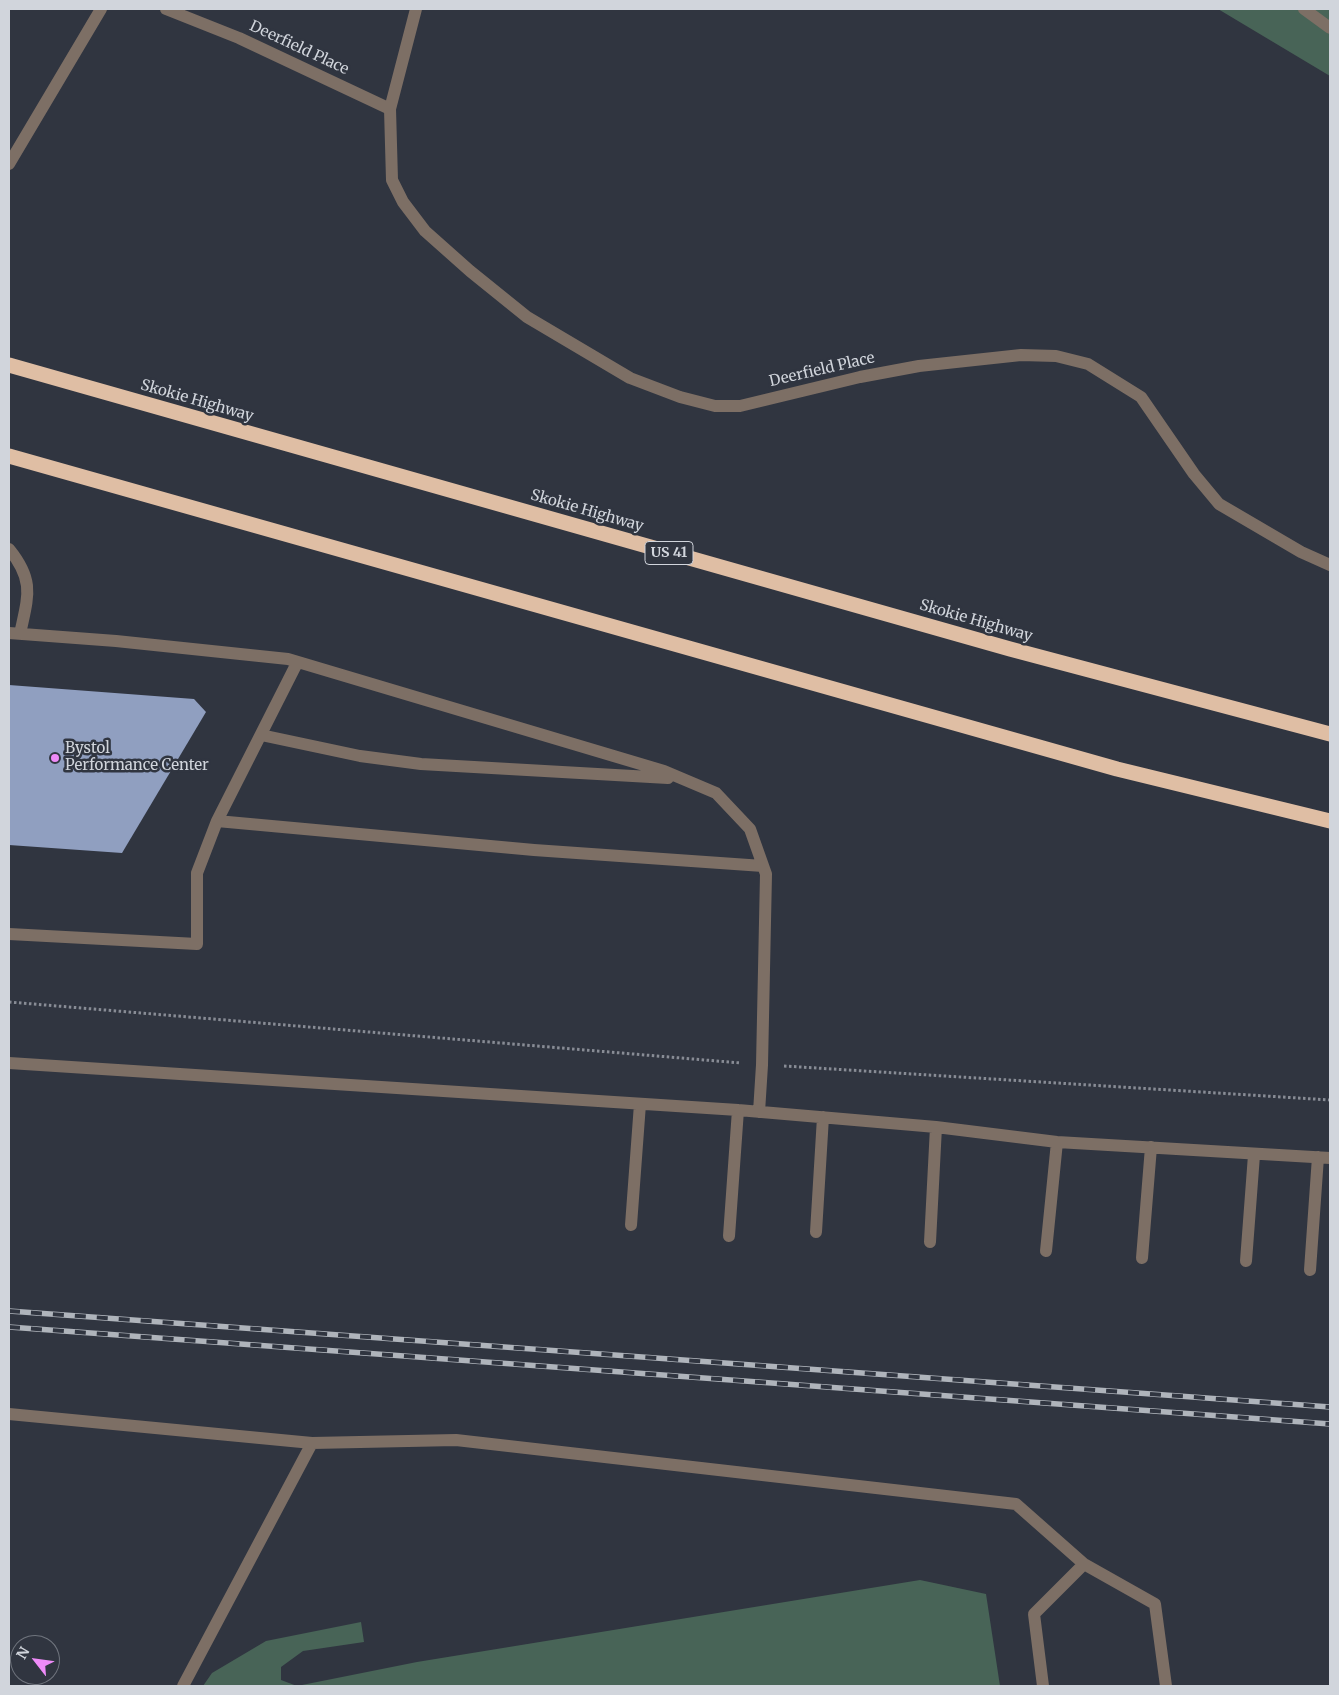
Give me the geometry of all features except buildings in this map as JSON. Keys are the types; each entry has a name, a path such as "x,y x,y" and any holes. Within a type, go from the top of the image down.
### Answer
{"highway":[{"name":"Skokie Highway","path":"9,365 1001,646 1330,734"},
{"path":"9,456 1116,769 1330,821"}],"street":[{"path":"9,164 101,9"},
{"name":"Deerfield Place","path":"166,9 239,38 390,109"},
{"name":"Deerfield Place","path":"416,9 390,109 392,180 402,202 426,231 470,271 527,317 630,378 680,397 715,406 740,406 860,377 918,366 1021,355 1056,356 1088,364 1141,397 1194,474 1219,504 1301,552 1330,565"},
{"path":"1304,9 1330,28"},
{"path":"9,549 20,563 29,589 14,633 116,641 288,660 664,771 716,793 750,829 766,874 762,1065 759,1112"},
{"path":"9,934 197,944 197,873 217,821 297,663"},
{"path":"261,735 360,756 421,764 682,778"},
{"path":"217,821 534,850 763,866"},
{"path":"9,1063 738,1110 936,1127 1057,1142 1254,1155 1324,1157 1310,1270"},
{"path":"631,1224 640,1104"},
{"path":"729,1236 738,1110"},
{"path":"816,1232 823,1118"},
{"path":"930,1242 936,1127"},
{"path":"1046,1251 1057,1142"},
{"path":"1142,1258 1150,1147"},
{"path":"1246,1261 1254,1155"},
{"path":"10,1416 312,1444 456,1440 1016,1504 1084,1564 1155,1604 1166,1686"},
{"path":"183,1686 312,1444"},
{"path":"1043,1686 1034,1614 1084,1564"}],"path":[{"path":"9,1002 762,1065 1330,1100"}],"green space":[{"path":"1218,9 1330,9 1330,76"},
{"path":"920,1580 986,1594 1000,1686 297,1686 417,1662"},
{"path":"361,1622 364,1642 303,1651 281,1667 281,1680 297,1686 203,1686 212,1673 266,1641"}],"railway":[{"path":"9,1311 1330,1407"},
{"path":"9,1327 1330,1424"}],"place":[{"name":"Bystol Performance Center","path":"55,758"}]}
